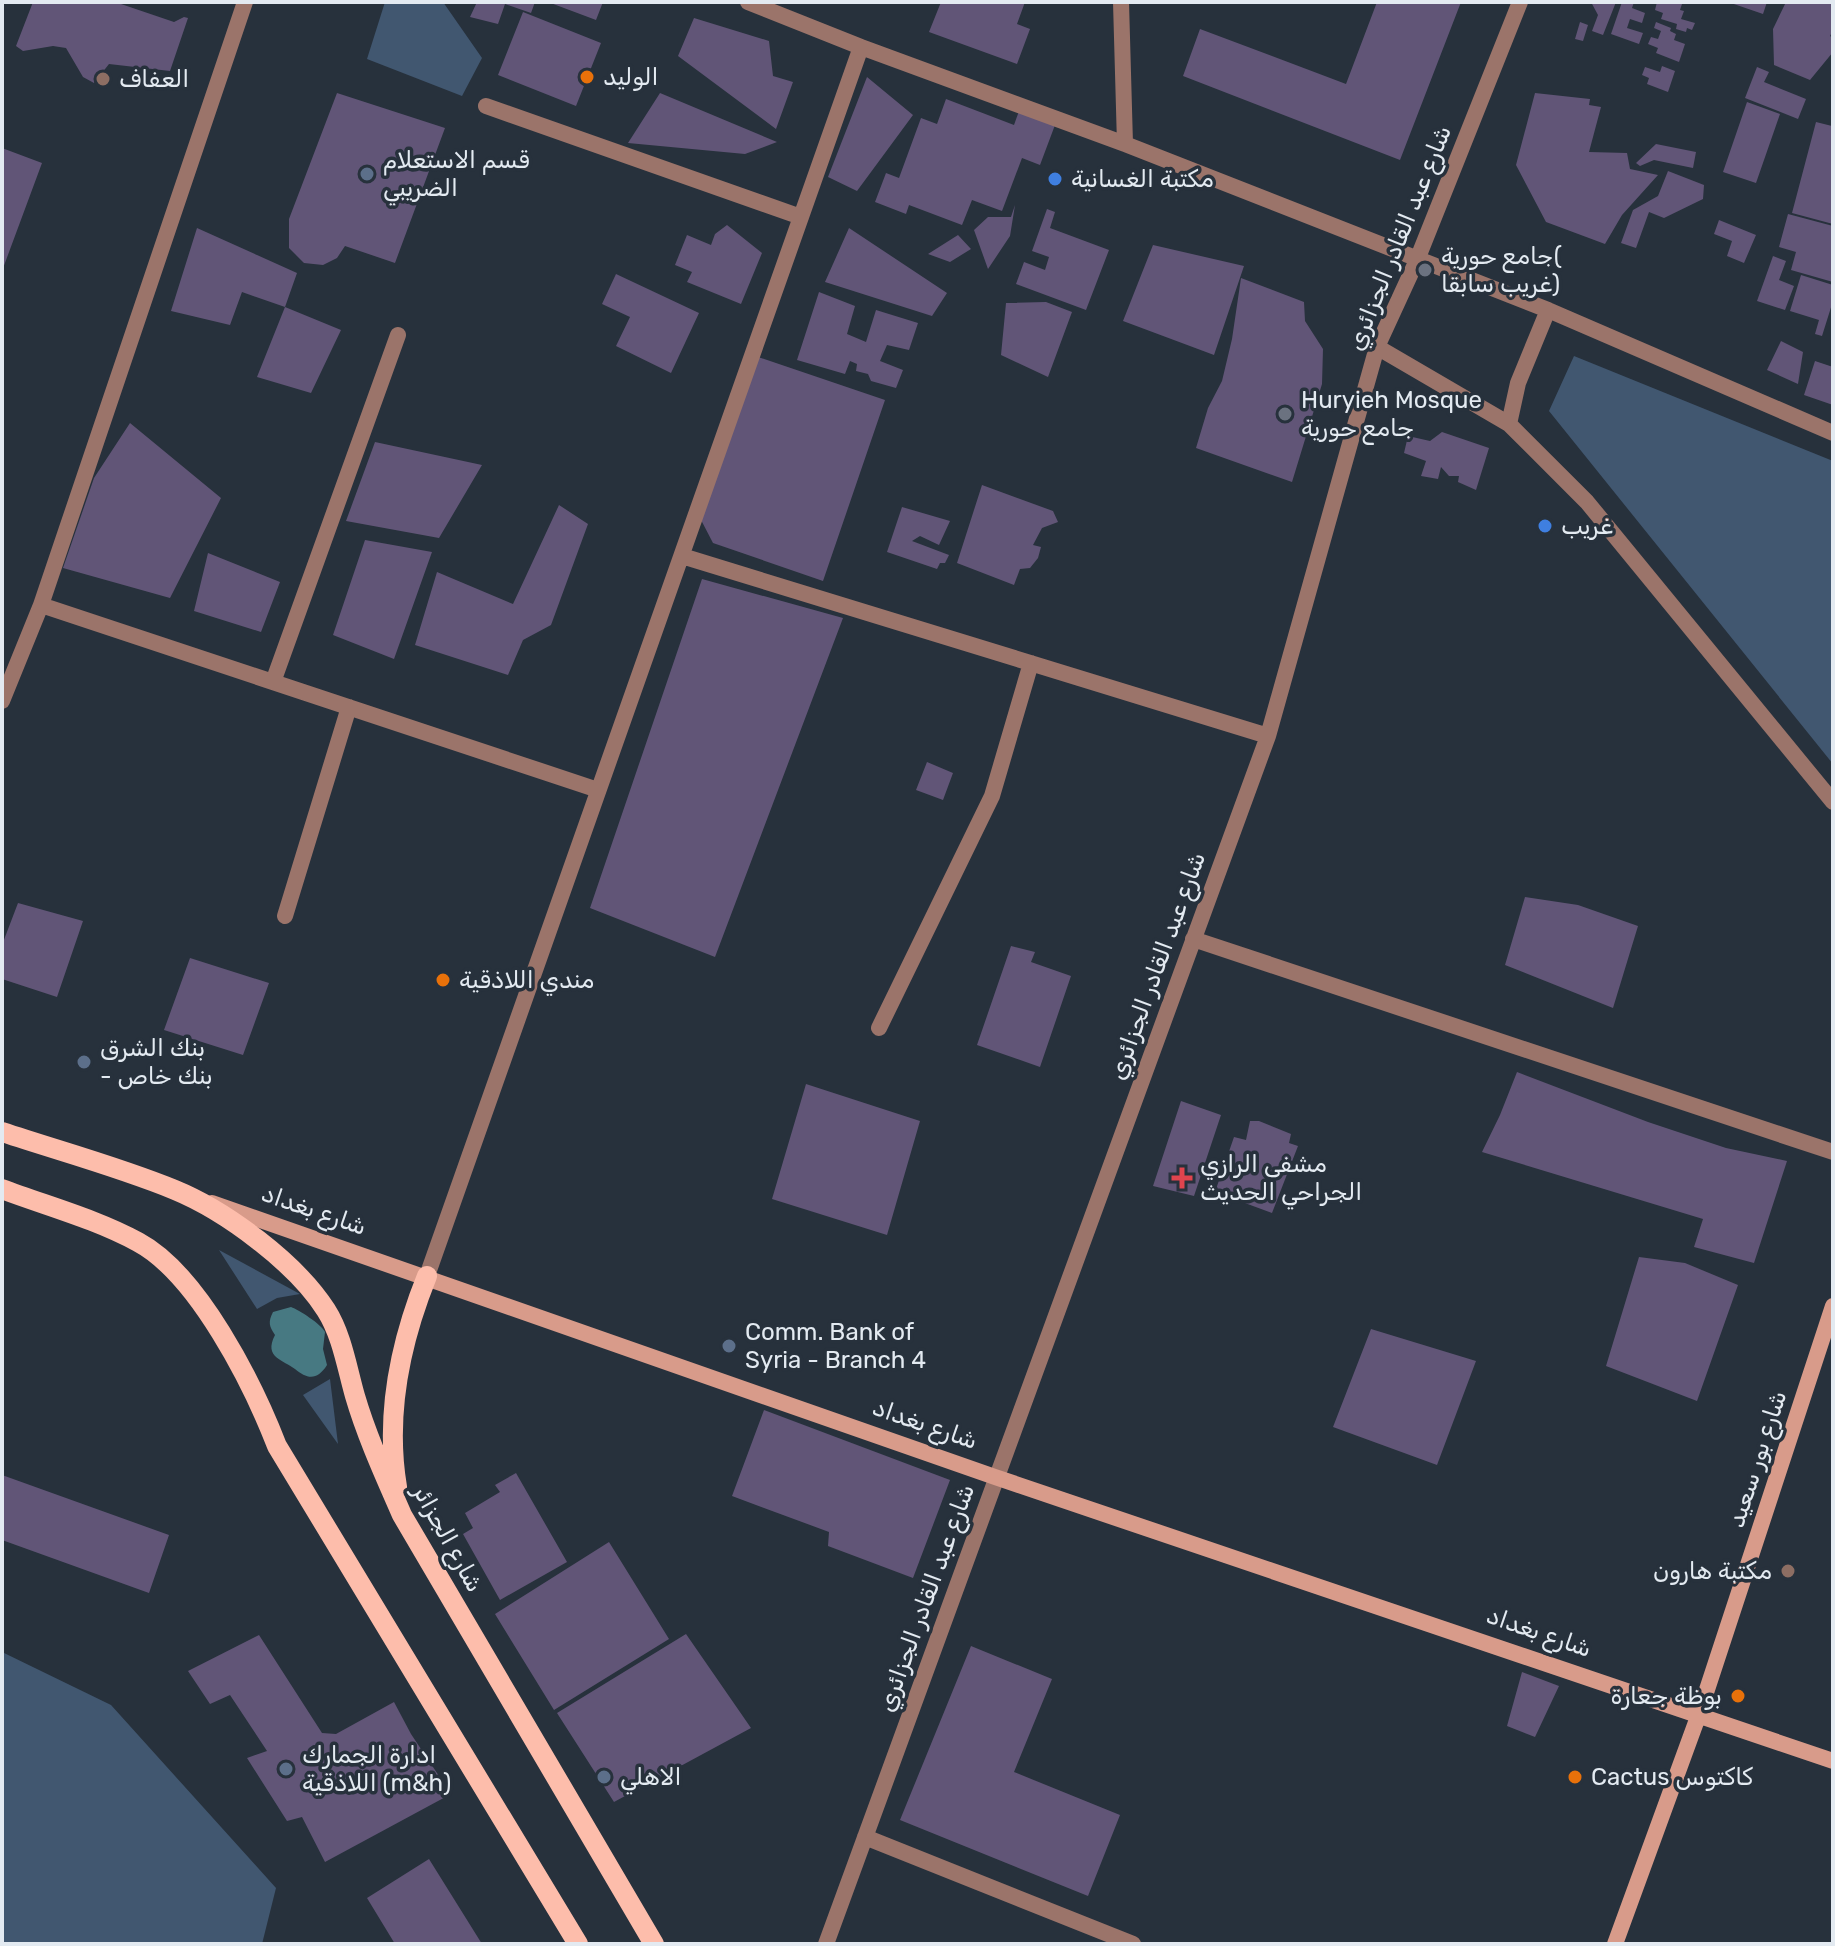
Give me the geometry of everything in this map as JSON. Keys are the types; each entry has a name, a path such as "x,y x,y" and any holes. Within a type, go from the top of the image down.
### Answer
{"main road":[{"name":"شارع بغداد","path":"2,1132 427,1276 995,1477 1833,1761"},
{"path":"2,1189 140,1242 174,1271 223,1336 244,1371 277,1446 578,1944"},
{"name":"شارع الجزائر","path":"177,1190 248,1234 301,1280 327,1311 377,1457 402,1515 654,1944"},
{"path":"402,1515 395,1475 395,1394 401,1353 427,1276"},
{"name":"شارع بور سعيد","path":"1615,1944 1699,1714 1833,1306"}],"street":[{"path":"2,701 41,605 245,2"},
{"path":"748,2 1125,144 1548,310 1833,433"},
{"path":"1121,2 1125,144"},
{"name":"شارع عبد القادر الجزائري","path":"826,1944 1268,736 1377,347 1417,260 1520,2"},
{"path":"427,1276 861,47"},
{"path":"486,106 801,217"},
{"path":"1509,424 1518,383 1548,310"},
{"path":"273,682 398,335"},
{"path":"1377,347 1509,424 1587,502 1833,802"},
{"path":"682,556 1268,736"},
{"path":"41,605 598,790"},
{"path":"879,1028 992,796 1031,663"},
{"path":"285,916 349,707"},
{"path":"1193,939 1833,1152"},
{"path":"865,1837 1133,1944"}],"shaded area":[{"path":"385,2 443,2 482,58 462,96 367,59"},
{"path":"1574,356 1833,461 1833,764 1549,411"},
{"path":"219,1250 300,1294 277,1298 257,1309"},
{"path":"291,1307 315,1321 325,1332 323,1349 327,1365 316,1376 304,1375 273,1353 275,1335 270,1324 271,1315"},
{"path":"330,1379 338,1444 303,1395"},
{"path":"2,1652 111,1705 276,1888 262,1944 2,1944"}],"building":[{"path":"33,2 122,2 174,22 188,18 170,71 109,64 94,83 83,77 66,48 53,46 23,51 16,46"},
{"path":"477,2 535,2 531,13 505,4 498,24 470,17"},
{"path":"548,2 603,2 596,20"},
{"path":"941,2 1025,2 1017,24 1030,29 1017,64 929,32"},
{"path":"1377,2 1461,2 1400,160 1183,76 1200,29 1346,84"},
{"path":"1591,2 1616,2 1603,35 1592,31 1598,15"},
{"path":"1622,2 1634,2 1632,8 1645,13 1642,23 1630,19 1627,28 1643,33 1639,44 1611,34"},
{"path":"1657,2 1682,4 1680,10 1684,11 1681,19 1695,23 1692,30 1676,29 1677,24 1661,19 1663,13 1655,10"},
{"path":"1728,2 1767,2 1763,14"},
{"path":"1786,2 1833,2 1833,30 1830,36 1833,38 1833,52 1810,80 1774,65 1773,29"},
{"path":"523,12 601,43 576,106 498,75"},
{"path":"694,18 769,41 773,76 793,82 776,129 678,56"},
{"path":"1580,22 1588,25 1583,41 1575,39"},
{"path":"1656,22 1671,28 1670,31 1676,34 1674,40 1685,44 1679,62 1656,53 1658,48 1648,44 1651,37 1658,39 1661,31 1654,28"},
{"path":"1662,66 1675,71 1668,92 1647,84 1649,78 1642,75 1645,67 1660,72"},
{"path":"1757,67 1769,72 1764,82 1806,99 1798,119 1745,98"},
{"path":"867,77 913,115 857,191 828,177"},
{"name":"قسم الاستعلام الضريبي","path":"337,93 445,128 395,263 345,246 337,258 323,265 304,263 289,248 289,219"},
{"path":"660,93 777,142 745,154 628,143"},
{"path":"1535,93 1590,99 1589,105 1601,107 1589,152 1627,153 1630,169 1658,175 1622,215 1605,244 1546,222 1516,165"},
{"path":"946,99 1014,125 1019,111 1055,125 1040,165 1022,158 1002,211 972,200 962,225 909,205 906,214 875,202 886,173 899,178 921,118 937,124"},
{"path":"1747,102 1780,114 1756,183 1723,172"},
{"path":"1816,122 1832,126 1833,130 1833,224 1792,213"},
{"path":"1656,144 1696,152 1693,168 1654,160 1640,166 1636,163"},
{"path":"2,148 42,163 2,271"},
{"path":"1668,171 1704,185 1703,199 1664,218 1649,212 1636,248 1621,243 1633,210 1658,196"},
{"path":"1015,205 1010,236 988,269 974,230 988,217 1011,217"},
{"path":"1047,209 1055,212 1050,228 1109,250 1086,310 1016,284 1024,262 1045,270 1049,257 1032,251"},
{"path":"1788,214 1833,226 1833,282 1791,270 1796,252 1779,247"},
{"path":"1719,220 1756,235 1744,263 1727,256 1732,241 1714,234"},
{"path":"727,225 762,253 741,304 687,282 692,272 675,265 687,235 711,245 715,234"},
{"path":"197,228 297,273 285,307 242,292 230,325 171,311"},
{"path":"849,228 947,293 932,316 825,282"},
{"path":"958,235 971,249 950,262 928,254"},
{"path":"1153,245 1244,266 1214,355 1123,321"},
{"path":"1773,256 1786,261 1779,280 1794,286 1785,310 1757,301"},
{"path":"616,274 699,313 671,373 616,346 630,317 602,304"},
{"path":"1801,275 1833,285 1833,301 1822,336 1815,334 1819,320 1790,311"},
{"path":"1241,278 1304,302 1305,321 1323,349 1322,384 1292,482 1196,448 1208,408 1222,381"},
{"path":"819,292 855,306 847,334 866,342 876,310 918,323 909,350 887,345 880,361 903,370 896,388 871,381 868,374 856,371 857,364 850,361 845,374 797,360"},
{"path":"1046,302 1072,312 1048,377 1001,355 1006,303"},
{"path":"285,307 341,330 311,393 257,377"},
{"path":"1781,341 1803,352 1798,384 1767,370"},
{"path":"755,356 885,400 823,581 713,543 700,518"},
{"path":"1815,361 1833,367 1833,405 1804,395"},
{"path":"130,423 221,498 170,598 63,568 94,478"},
{"path":"1442,432 1489,448 1476,490 1458,482 1459,476 1449,476 1441,467 1438,479 1421,476 1426,461 1404,453 1408,436 1430,441"},
{"path":"375,442 482,465 439,538 346,521"},
{"path":"982,485 1053,511 1058,522 1042,528 1033,545 1041,547 1038,558 1030,568 1020,569 1014,585 957,563"},
{"path":"559,505 588,524 551,625 523,640 508,675 415,645 437,572 513,604"},
{"path":"902,507 950,521 939,545 920,536 912,541 949,555 937,569 887,552"},
{"path":"365,540 432,552 394,659 333,635"},
{"path":"208,553 280,582 261,632 194,611"},
{"path":"702,579 843,618 715,957 590,908"},
{"path":"927,762 953,773 943,800 916,790"},
{"path":"1525,897 1578,905 1638,926 1613,1008 1505,965"},
{"path":"18,903 83,921 57,997 2,979 2,945"},
{"path":"1011,946 1035,952 1031,962 1071,976 1040,1067 977,1045"},
{"path":"190,958 269,983 243,1055 164,1030"},
{"path":"1517,1072 1726,1148 1787,1161 1754,1263 1694,1247 1703,1219 1482,1152"},
{"path":"806,1084 920,1121 887,1235 772,1199"},
{"path":"1181,1101 1221,1115 1194,1196 1153,1186"},
{"path":"1250,1121 1259,1121 1291,1134 1289,1143 1298,1146 1272,1213 1215,1192 1234,1137 1246,1140"},
{"path":"1639,1257 1685,1263 1738,1285 1697,1401 1606,1366"},
{"path":"1371,1329 1476,1361 1437,1465 1333,1427"},
{"path":"764,1410 950,1480 913,1578 828,1546 829,1532 732,1496"},
{"path":"516,1473 567,1562 500,1600 463,1534 473,1528 465,1513 500,1492 495,1485"},
{"path":"2,1475 169,1535 149,1593 2,1540"},
{"path":"609,1542 669,1639 554,1710 495,1614"},
{"path":"686,1634 751,1728 614,1802 557,1713"},
{"path":"259,1635 322,1733 336,1734 394,1702 411,1734 451,1794 325,1862 302,1817 287,1821 247,1758 267,1751 230,1695 210,1704 188,1671"},
{"path":"971,1646 1052,1679 1014,1772 1120,1815 1088,1896 900,1820"},
{"path":"1522,1672 1559,1686 1535,1737 1507,1726"},
{"path":"429,1859 482,1944 395,1944 367,1898"}],"place":[{"name":"الوليد","path":"587,77"},
{"name":"العفاف","path":"103,79"},
{"name":"قسم الاستعلام الضريبي","path":"367,174"},
{"name":"مكتبة الغسانية","path":"1055,179"},
{"name":"جامع حورية( غريب سابقا)","path":"1425,270"},
{"name":"Huryieh Mosque جامع حورية","path":"1285,414"},
{"name":"غريب","path":"1545,526"},
{"name":"مندي اللاذقية","path":"443,980"},
{"name":"بنك الشرق - بنك خاص","path":"84,1062"},
{"name":"مشفى الرازي الجراحي الحديث","path":"1182,1178"},
{"name":"Comm. Bank of Syria - Branch 4","path":"729,1346"},
{"name":"مكتبة هارون","path":"1788,1571"},
{"name":"بوظة جعارة","path":"1738,1696"},
{"name":"ادارة الجمارك اللاذقية (m&h)","path":"286,1769"},
{"name":"الاهلي","path":"604,1777"},
{"name":"Cactus كاكتوس","path":"1575,1777"}]}
